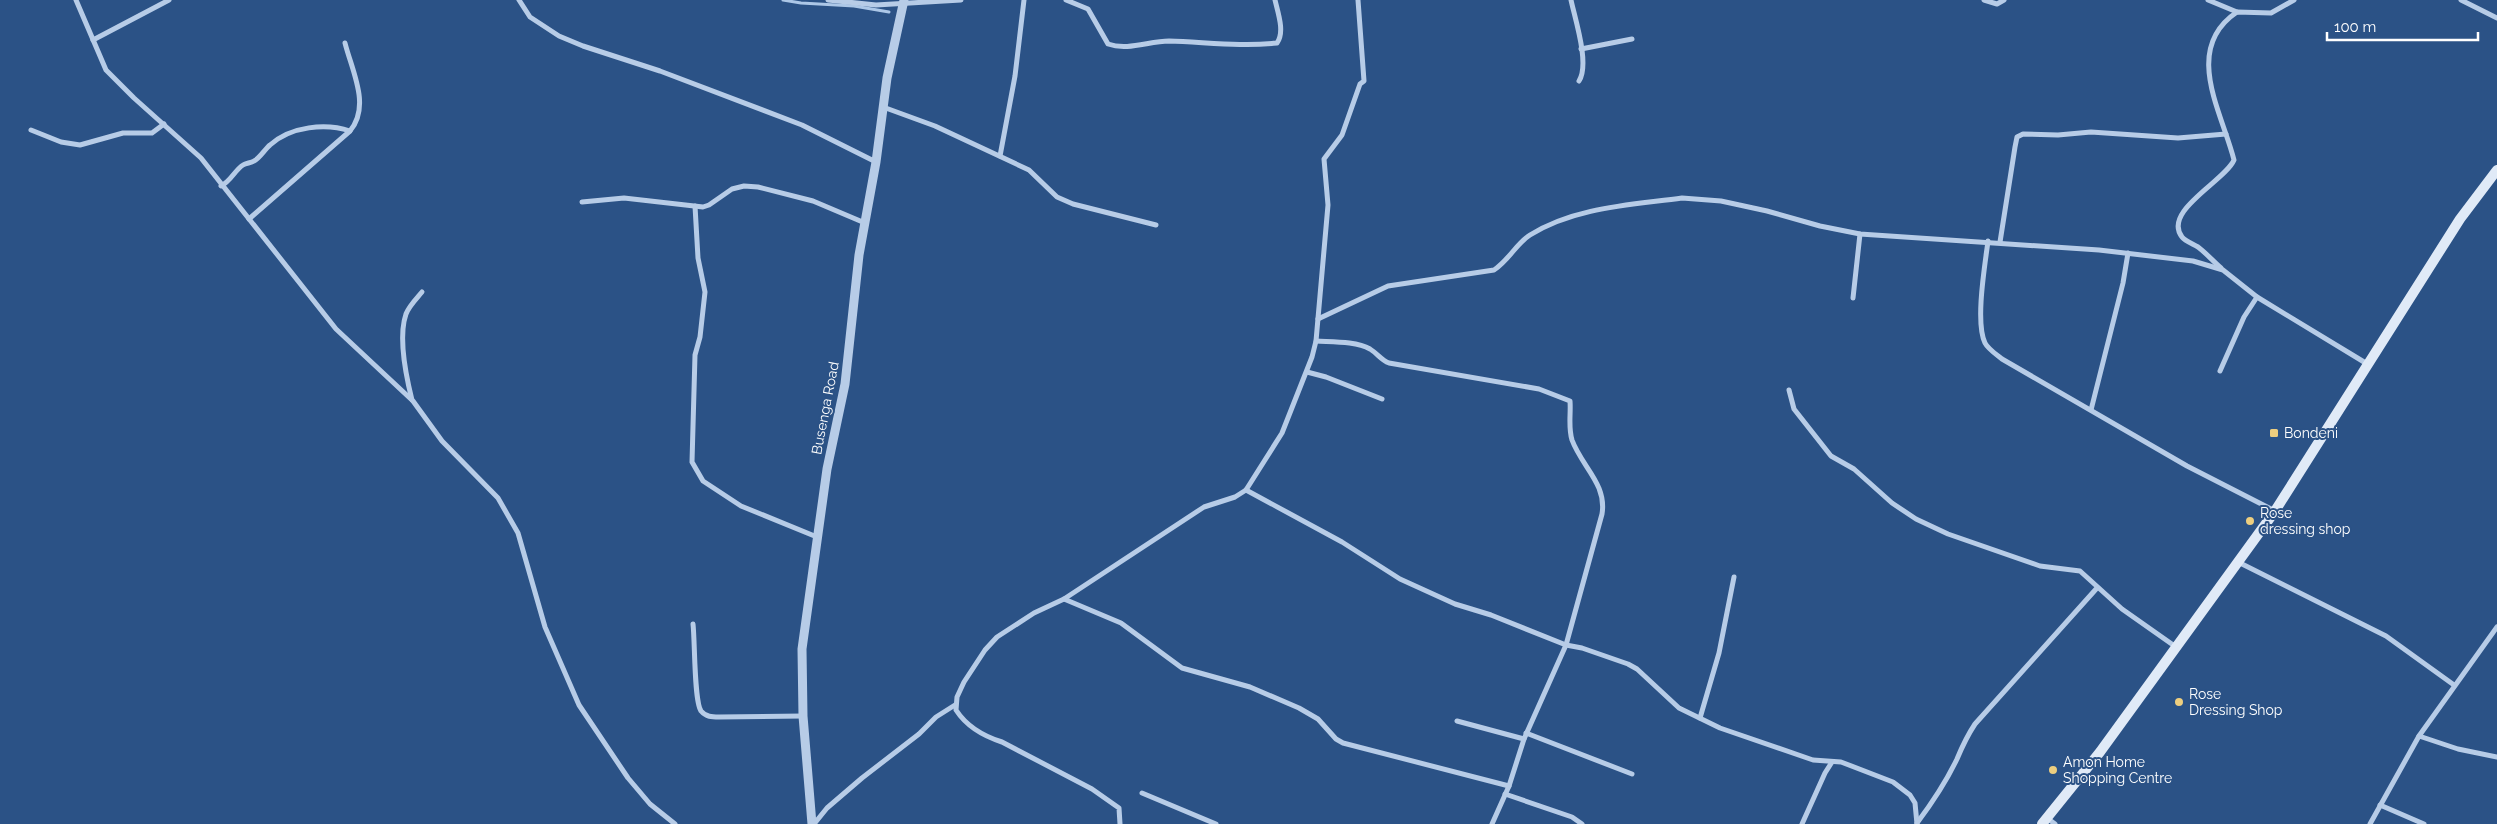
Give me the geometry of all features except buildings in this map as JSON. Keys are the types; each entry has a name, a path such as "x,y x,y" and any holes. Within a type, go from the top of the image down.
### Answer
{"main road":[{"path":"2048,822 2275,511 2460,219 2497,170"}],"street":[{"path":"76,0 106,70 134,98 201,158 221,186 249,218 336,330 412,401 442,441 498,498 518,533 544,627 579,705 628,778 650,804 675,824"},
{"path":"93,40 169,0"},
{"path":"519,0 530,17 559,36 583,46 668,74 802,125 876,162"},
{"path":"828,0 876,5 961,0"},
{"path":"1000,156 1015,76 1024,0"},
{"path":"1066,0 1083,6 1093,15 1108,44 1116,47 1168,41 1276,43 1280,38 1275,0"},
{"path":"1083,6 1086,0"},
{"path":"813,824 827,808 862,778 919,734 936,717 955,705 964,682 985,650 997,637 1034,613 1064,599 1204,507 1235,497 1246,490 1282,433 1307,372 1316,340 1328,205 1324,159 1337,144 1360,84 1364,81 1358,0"},
{"path":"1570,0 1584,69 1579,81"},
{"path":"1984,0 1997,4 2004,0"},
{"path":"2208,0 2237,12 2271,13 2294,0"},
{"path":"2461,0 2497,18"},
{"name":"Busenga Road","path":"813,824 803,716 802,649 827,469 845,384 859,255 876,162 883,106 904,2"},
{"path":"2237,12 2217,31 2209,46 2208,62 2213,91 2234,160 2231,167 2185,208 2178,219 2178,228 2182,238 2199,248 2223,270 2258,296 2369,365"},
{"path":"1581,49 1632,39"},
{"path":"249,218 350,132 357,123 360,98 344,43"},
{"path":"883,106 935,126 1029,170 1058,197 1073,204 1156,224"},
{"path":"31,130 62,142 80,144 123,133 152,133 164,124"},
{"path":"221,186 230,181 243,165 255,161 271,143 286,134 315,127 331,126 350,132"},
{"path":"2000,242 2015,147 2018,138 2023,134 2058,136 2091,132 2178,138 2226,134"},
{"path":"582,202 624,198 695,206 709,205 732,189 744,186 758,187 813,201 866,223"},
{"path":"1318,319 1388,286 1489,272 1508,261 1530,235 1580,214 1682,198 1721,200 1820,226 1860,234 1988,241 2128,253 2193,261 2223,270"},
{"path":"695,206 698,258 704,292 700,337 695,355 692,462 703,481 741,506 817,537"},
{"path":"1853,298 1860,234"},
{"path":"1988,241 1981,306 1982,333 1986,345 2002,359 2187,466 2275,511"},
{"path":"2092,410 2123,283 2128,253"},
{"path":"412,401 408,382 403,327 406,312 422,292"},
{"path":"2220,370 2244,318 2258,296"},
{"path":"1316,340 1359,345 1370,349 1381,360 1389,363 1539,389 1570,401 1569,423 1573,442 1602,491 1604,502 1566,645 1525,736 1509,786 1492,824"},
{"path":"1307,372 1326,377 1382,399"},
{"path":"1789,390 1794,409 1832,456 1854,469 1892,503 1908,514 1948,534 2030,563 2052,569 2080,571 2122,609 2176,647"},
{"path":"1246,490 1342,542 1400,579 1455,604 1516,624 1566,645 1582,648 1628,664 1637,669 1679,708 1720,728 1813,760 1841,762 1874,773 1893,782 1910,794 1915,803 1917,824"},
{"path":"2237,562 2296,593 2386,636 2454,685"},
{"path":"1700,718 1717,661 1734,577"},
{"path":"1917,824 1935,800 1965,738 1975,724 2097,588"},
{"path":"1064,599 1121,623 1182,668 1250,687 1300,708 1318,719 1336,739 1343,743 1509,786"},
{"path":"693,624 697,698 702,712 706,716 803,716"},
{"path":"2370,824 2419,736 2497,627"},
{"path":"955,705 956,710 968,725 1092,789 1116,805 1120,813 1120,824"},
{"path":"1457,722 1525,736 1632,774"},
{"path":"2419,736 2458,749 2497,757"},
{"path":"1802,824 1825,773 1832,762"},
{"path":"1142,793 1216,824"},
{"path":"1505,794 1572,817 1582,824"},
{"path":"2380,805 2424,824"}],"waterway":[{"path":"783,0 854,6 889,12"}],"place":[{"name":"Bondeni","path":"2274,433"},
{"name":"Rose dressing shop","path":"2250,521"},
{"name":"Rose Dressing Shop","path":"2179,702"},
{"name":"Amon Home Shopping Centre","path":"2053,770"}]}
